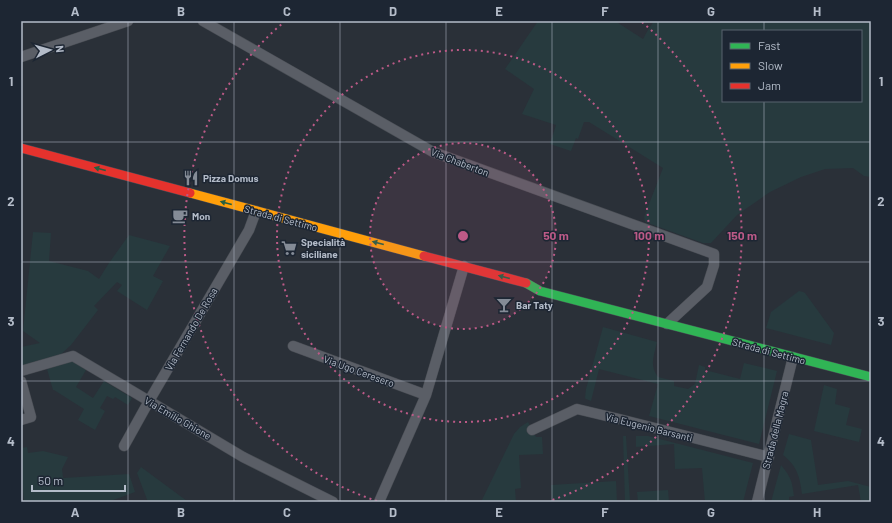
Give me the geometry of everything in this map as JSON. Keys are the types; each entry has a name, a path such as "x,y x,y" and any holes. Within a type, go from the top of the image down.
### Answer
{"main road":[{"name":"Strada di Settimo","path":"21,148 256,211 462,274 526,283 540,291 871,377"},
{"name":"Strada di Settimo","path":"241,218 256,222"},
{"name":"Strada di Settimo","path":"524,293 540,291"}],"street":[{"path":"21,57 128,21"},
{"name":"Via Chaberton","path":"203,21 433,152 714,254 714,265 707,288 667,324"},
{"name":"Via Fernando De Rosa","path":"124,446 249,230 256,222 256,211"},
{"path":"379,502 426,395 462,274"},
{"name":"Via Ugo Ceresero","path":"293,346 426,395"},
{"name":"Via Emilio Ghione","path":"21,371 73,356 244,457 332,502"},
{"name":"Strada della Magra","path":"757,502 793,357"},
{"path":"21,382 31,417 21,420"},
{"name":"Via Eugenio Barsanti","path":"532,430 577,409 769,457"}],"green space":[{"path":"538,21 615,21 643,39 654,21 871,21 871,177 864,176 853,168 825,169 801,177 770,192 737,215 711,243 703,243 645,222 644,217 663,168 589,122 584,122 578,139 576,138 571,151 550,144 556,125 522,114 534,89 505,69"},
{"path":"33,232 51,233 49,261 88,271 99,279 129,235 170,246 153,276 163,281 147,310 117,291 122,285 117,282 94,306 98,310 71,345 59,356 21,367 21,347 40,343 23,331"},
{"path":"799,291 805,293 834,333 831,345 766,328 771,312"},
{"path":"603,327 657,342 653,360 655,373 658,377 674,381 674,386 688,389 695,384 699,365 705,367 705,370 740,379 744,363 777,371 759,444 649,416 658,384 599,369 591,401 586,399 586,389"},
{"path":"72,361 86,370 76,387 93,398 104,381 132,398 128,405 115,397 113,399 107,396 100,408 105,411 95,430 78,420 84,409 53,390 47,369"},
{"path":"824,385 837,389 835,404 850,408 846,425 862,429 859,442 814,431"},
{"path":"528,422 536,437 542,437 543,454 519,455 521,488 515,489 516,502 481,502 514,434 520,427"},
{"path":"789,434 811,440 818,485 848,481 871,487 871,502 861,502 858,485 802,494 797,472 792,463 783,455"},
{"path":"623,436 626,436 630,502 625,502"},
{"path":"636,436 648,436 753,463 743,502 705,502 702,468 675,469 674,444 636,447"},
{"path":"27,447 28,453 43,451 68,457 62,469 63,478 129,474 135,492 108,502 24,502 21,479 21,448"},
{"path":"781,465 790,479 794,496 789,497 789,502 771,502"},
{"path":"141,467 187,501 148,502 137,473"},
{"path":"616,481 617,502 552,502 551,485"},
{"path":"668,490 669,502 638,502 637,492"}],"traffic: fast":[{"path":"526,283 540,291 871,377"}],"traffic: slow":[{"path":"190,193 424,256"}],"traffic: jam":[{"path":"21,148 190,193"},
{"path":"424,256 526,283"}],"place":[{"name":"Pizza Domus","path":"191,178"},
{"name":"Mon","path":"180,216"},
{"name":"Specialità siciliane","path":"289,248"},
{"name":"Bar Taty","path":"504,305"}]}
